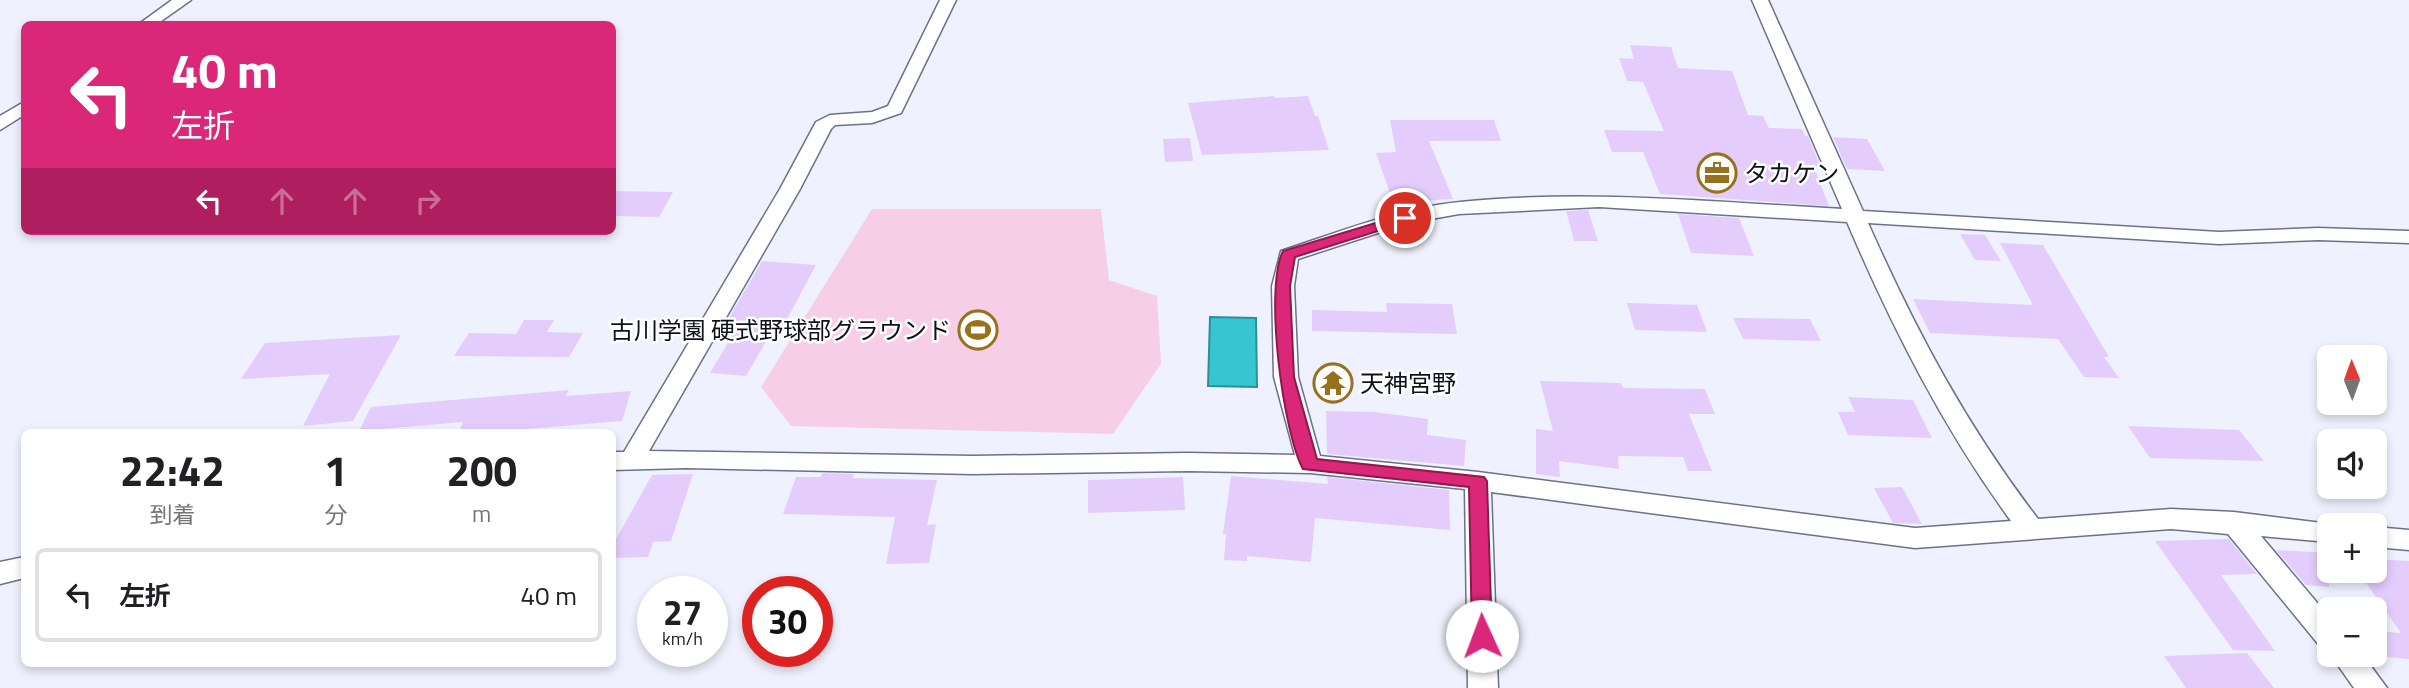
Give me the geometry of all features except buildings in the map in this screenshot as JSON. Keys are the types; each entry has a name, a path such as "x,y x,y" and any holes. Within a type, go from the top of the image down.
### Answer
{"street":[{"path":"152,21 183,0"},
{"path":"622,460 790,189 824,126 830,120 877,117 895,109 948,0"},
{"path":"1760,0 1854,219 1945,403 1990,474 2032,530"},
{"path":"0,124 21,109"},
{"path":"1310,464 1286,377 1283,286 1288,255 1405,218 1485,205 1639,202 1854,219 2075,228 2219,239 2318,233 2409,237"},
{"path":"622,460 973,465 1188,461 1310,464 1478,481 1915,538 2171,519 2317,531"},
{"path":"1478,481 1483,688"},
{"path":"2234,522 2317,622"},
{"path":"2387,538 2409,540"},
{"path":"0,573 21,569"},
{"path":"2355,667 2372,688"}],"shaded area":[{"name":"古川学園 硬式野球部グラウンド","path":"872,209 1101,209 1109,280 1157,296 1161,364 1113,434 791,426 761,387"}],"water":[{"path":"1210,317 1256,318 1257,387 1208,386"}],"place":[{"name":"タカケン","path":"1717,173"},
{"name":"古川学園 硬式野球部グラウンド","path":"978,330"},
{"name":"天神宮野","path":"1333,383"}],"route":[{"path":"1405,218 1288,255 1283,286 1286,377 1310,464 1478,481 1482,636"}]}
